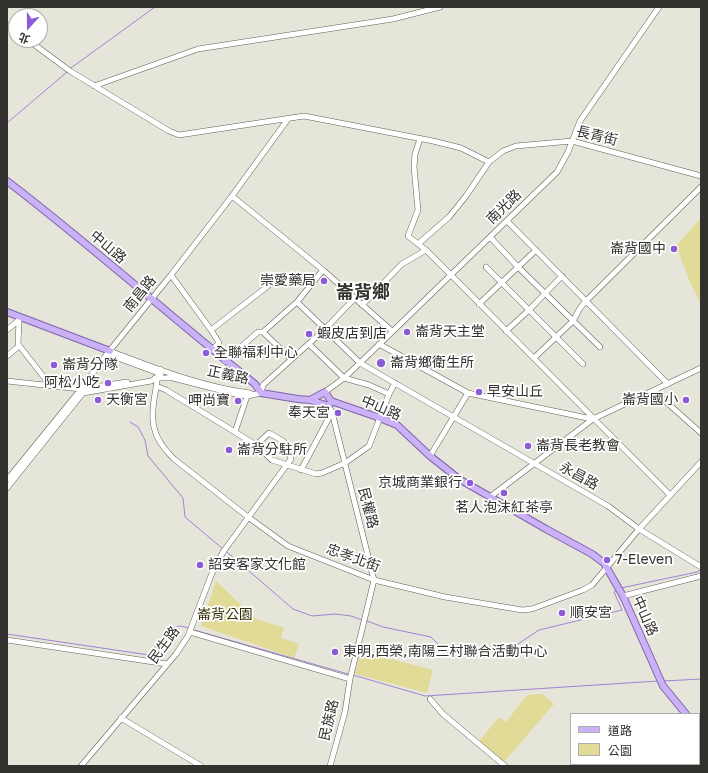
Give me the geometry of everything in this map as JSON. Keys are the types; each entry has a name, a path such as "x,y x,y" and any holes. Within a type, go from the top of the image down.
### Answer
{"main road":[{"name":"中山路","path":"7,180 84,242 212,350 256,384 261,393 298,400 310,400 380,418 397,425 430,456 459,480 592,554 606,566 622,596 664,686 685,713"},
{"name":"正義路","path":"7,312 19,318 109,352"},
{"name":"正義路","path":"7,316 19,318"},
{"path":"310,400 325,392 331,406"}],"street":[{"path":"94,86 198,50 393,19 440,7"},
{"name":"南光路","path":"325,392 344,378 360,363 557,172 568,152 580,121 659,7"},
{"path":"39,48 70,71 94,86 169,131 179,135 304,116 461,148 489,162"},
{"name":"南昌路","path":"7,488 82,391 109,352 232,196 288,119"},
{"path":"420,139 415,154 414,167 418,210 408,236 426,250 670,495"},
{"name":"長青街","path":"418,244 449,217 466,196 489,162 503,151 516,146 572,141 701,176"},
{"path":"534,358 573,321 580,308 586,301 701,187"},
{"path":"232,196 322,270 392,331"},
{"path":"507,221 668,384"},
{"path":"490,237 518,267 600,347"},
{"path":"362,305 402,264 426,250"},
{"path":"479,304 536,250"},
{"path":"486,267 583,364"},
{"path":"226,361 258,332 263,332 297,302 322,270"},
{"path":"171,275 212,330 219,343 212,350"},
{"path":"506,331 562,276"},
{"path":"212,330 268,286"},
{"path":"261,393 263,385 291,358 324,330 354,299"},
{"name":"永昌路","path":"297,302 324,330 360,363 608,506 639,529 701,567"},
{"path":"7,330 19,318"},
{"path":"19,318 18,344 50,386"},
{"path":"263,332 291,358"},
{"path":"308,344 344,378 369,385 389,394"},
{"path":"379,344 468,393 593,419"},
{"path":"7,356 19,346"},
{"name":"正義路","path":"109,352 158,374 248,394 261,393"},
{"path":"490,497 593,419 701,368"},
{"path":"7,381 82,391 158,374 172,376"},
{"name":"忠孝北街","path":"158,374 151,418 155,433 164,450 248,517 288,546 374,580 445,597 522,610 532,609 583,590 592,584 639,529 701,462"},
{"path":"156,386 166,390 256,445 272,460 316,474 345,463 369,446 389,394 395,383"},
{"name":"南昌路","path":"7,480 82,391"},
{"path":"654,391 701,433"},
{"path":"430,456 468,393"},
{"path":"235,432 248,394"},
{"path":"301,470 331,406"},
{"name":"民權路","path":"331,406 374,580 350,679"},
{"path":"584,417 586,410"},
{"path":"256,445 269,434 283,441 288,446 290,459 287,466"},
{"name":"民生路","path":"81,766 176,654 190,632 212,572 222,552 287,466"},
{"path":"622,596 701,576"},
{"path":"190,632 350,679"},
{"path":"7,640 167,664"},
{"name":"民族路","path":"330,766 345,712 350,679"},
{"path":"430,699 443,714 505,766"},
{"path":"121,718 201,766"}],"green space":[{"path":"701,218 701,305 676,246"},
{"name":"崙背公園","path":"216,581 256,619 284,628 281,638 299,644 294,658 201,626"},
{"path":"361,651 433,670 427,693 355,674"},
{"path":"543,694 554,704 504,762 479,741 499,717 506,722 527,695"}],"waterway":[{"path":"71,68 155,7"},
{"path":"7,123 67,72"},
{"path":"130,422 138,427 145,440 148,456 183,498 185,517 223,549"},
{"path":"227,552 293,609 312,616 335,614 351,616 362,620"},
{"path":"621,588 701,570"},
{"path":"367,621 383,627 431,637 447,653 453,654 460,650 515,646 539,630 622,610 614,592 617,590"},
{"path":"7,634 149,655 161,640 173,629 179,626 189,628"},
{"path":"194,630 348,674"},
{"path":"353,675 425,696 658,681"},
{"path":"664,681 701,679"}],"place":[{"name":"崙背國中","path":"674,249"},
{"name":"崇愛藥局","path":"324,281"},
{"name":"崙背天主堂","path":"407,332"},
{"name":"蝦皮店到店","path":"309,334"},
{"name":"全聯福利中心","path":"206,353"},
{"name":"崙背鄉衛生所","path":"381,363"},
{"name":"崙背分隊","path":"54,365"},
{"name":"阿松小吃","path":"108,383"},
{"name":"早安山丘","path":"479,392"},
{"name":"天衡宮","path":"98,400"},
{"name":"崙背國小","path":"686,400"},
{"name":"呷尚寶","path":"238,401"},
{"name":"奉天宮","path":"338,413"},
{"name":"崙背長老教會","path":"528,446"},
{"name":"崙背分駐所","path":"229,450"},
{"name":"京城商業銀行","path":"470,483"},
{"name":"茗人泡沫紅茶亭","path":"504,493"},
{"name":"7-Eleven","path":"607,560"},
{"name":"詔安客家文化館","path":"200,565"},
{"name":"順安宮","path":"562,613"},
{"name":"東明,西榮,南陽三村聯合活動中心","path":"335,652"}],"district":[{"name":"崙背鄉","path":"363,292"}]}
